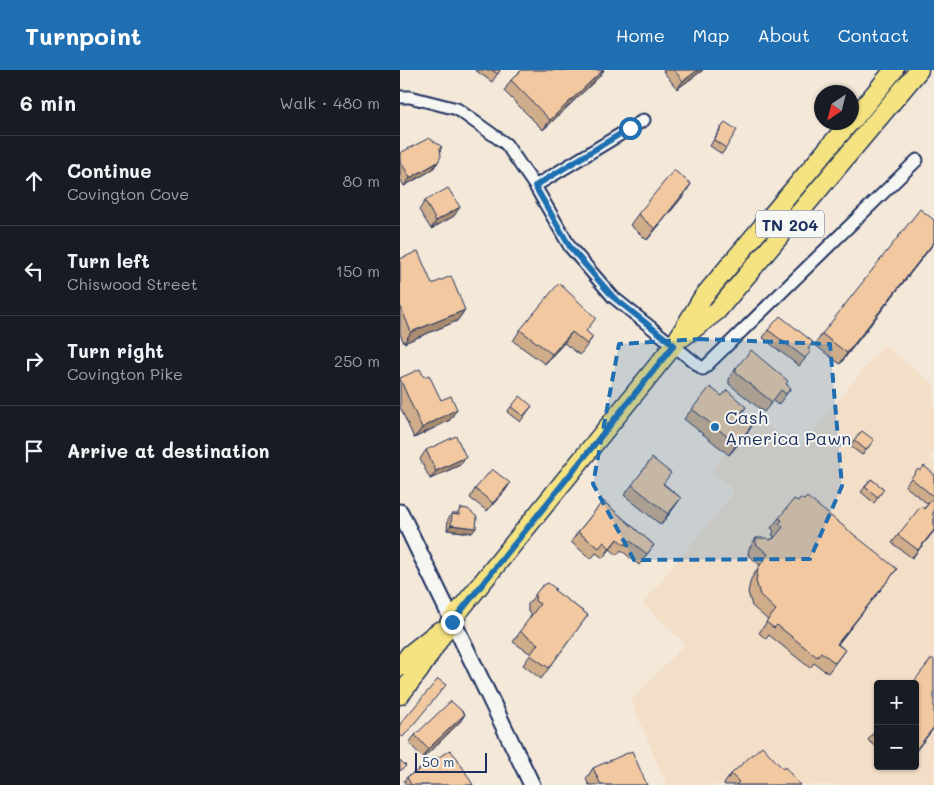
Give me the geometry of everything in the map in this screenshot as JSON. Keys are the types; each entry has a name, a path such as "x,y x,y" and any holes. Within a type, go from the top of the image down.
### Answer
{"main road":[{"name":"TN 204","path":"859,112 894,70"},
{"name":"TN 204","path":"674,345 716,311 919,70"},
{"name":"TN 204","path":"400,695 419,671 452,622 674,345 703,297 844,130"},
{"path":"400,512 532,785"},
{"name":"TN 204","path":"400,666 410,654 452,622"}],"street":[{"path":"400,97 410,96 457,109 506,144 535,186 570,247 613,297 703,369 917,160"},
{"path":"535,186 644,120"}],"highlighted area":[{"path":"699,339 830,344 842,486 810,559 634,560 593,484 619,344"}],"shaded area":[{"path":"884,345 934,385 934,452 929,459 934,463 934,785 667,785 631,701 685,644 643,603 734,492 711,470 758,418 798,449"}],"building":[{"path":"492,70 500,70 498,74"},
{"path":"522,70 603,70 550,120 511,80"},
{"path":"674,70 698,70 683,81"},
{"path":"725,122 737,130 726,148 714,140"},
{"path":"429,138 442,147 440,148 441,156 438,162 410,178 400,160 400,153"},
{"path":"674,170 691,184 655,229 638,214"},
{"path":"448,188 460,207 436,221 425,201"},
{"path":"920,209 934,220 934,242 847,353 822,334"},
{"path":"418,251 432,284 451,276 465,310 411,332 400,305 400,259"},
{"path":"559,283 596,318 586,331 593,337 587,344 572,332 552,354 520,330"},
{"path":"780,316 813,342 808,349 811,351 805,358 768,330"},
{"path":"751,350 788,381 786,384 791,388 786,394 781,390 772,402 736,373 736,368"},
{"path":"420,369 424,377 429,375 441,400 451,396 457,409 422,428 400,379"},
{"path":"710,387 722,396 727,390 746,407 741,413 753,424 737,444 692,409"},
{"path":"520,396 532,406 523,416 511,407"},
{"path":"862,431 874,440 866,450 854,440"},
{"path":"456,436 466,457 436,471 426,450"},
{"path":"652,458 671,473 663,484 681,498 668,514 632,485"},
{"path":"924,466 934,474 934,497 911,478 918,469 920,471"},
{"path":"492,469 510,483 493,503 475,489"},
{"path":"871,479 884,489 878,497 865,487"},
{"path":"807,497 897,569 837,644 845,650 835,663 821,652 817,657 777,625 774,628 766,622 776,610 760,595 756,581 758,568 768,554 756,544 756,538 770,540 774,538 783,527 779,524 782,520 779,518 794,499 798,501 800,498 804,500"},
{"path":"934,497 934,512 932,514 934,516 934,530 918,550 898,535 921,506 924,509"},
{"path":"603,501 654,545 647,554 629,540 625,545 617,539 610,548 604,542 599,548 578,532"},
{"path":"461,508 468,509 477,517 476,528 451,525 452,514 460,515"},
{"path":"548,583 556,589 554,590 588,615 549,668 530,655 538,644 520,631 540,604 535,601 536,593 542,586"},
{"path":"932,658 934,660 934,727 919,746 919,680 915,680"},
{"path":"438,679 446,685 403,737 400,735 400,724"},
{"path":"451,701 465,714 428,749 415,735"},
{"path":"762,746 783,769 785,767 800,785 736,785 739,782 731,774"},
{"path":"450,750 473,785 411,785 407,777"},
{"path":"632,751 647,785 601,785 593,768"},
{"path":"400,760 406,766 400,771"}],"place":[{"name":"Cash America Pawn","path":"715,427"}],"route":[{"path":"452,622 674,345 613,297 570,247 535,186 630,128"}]}
